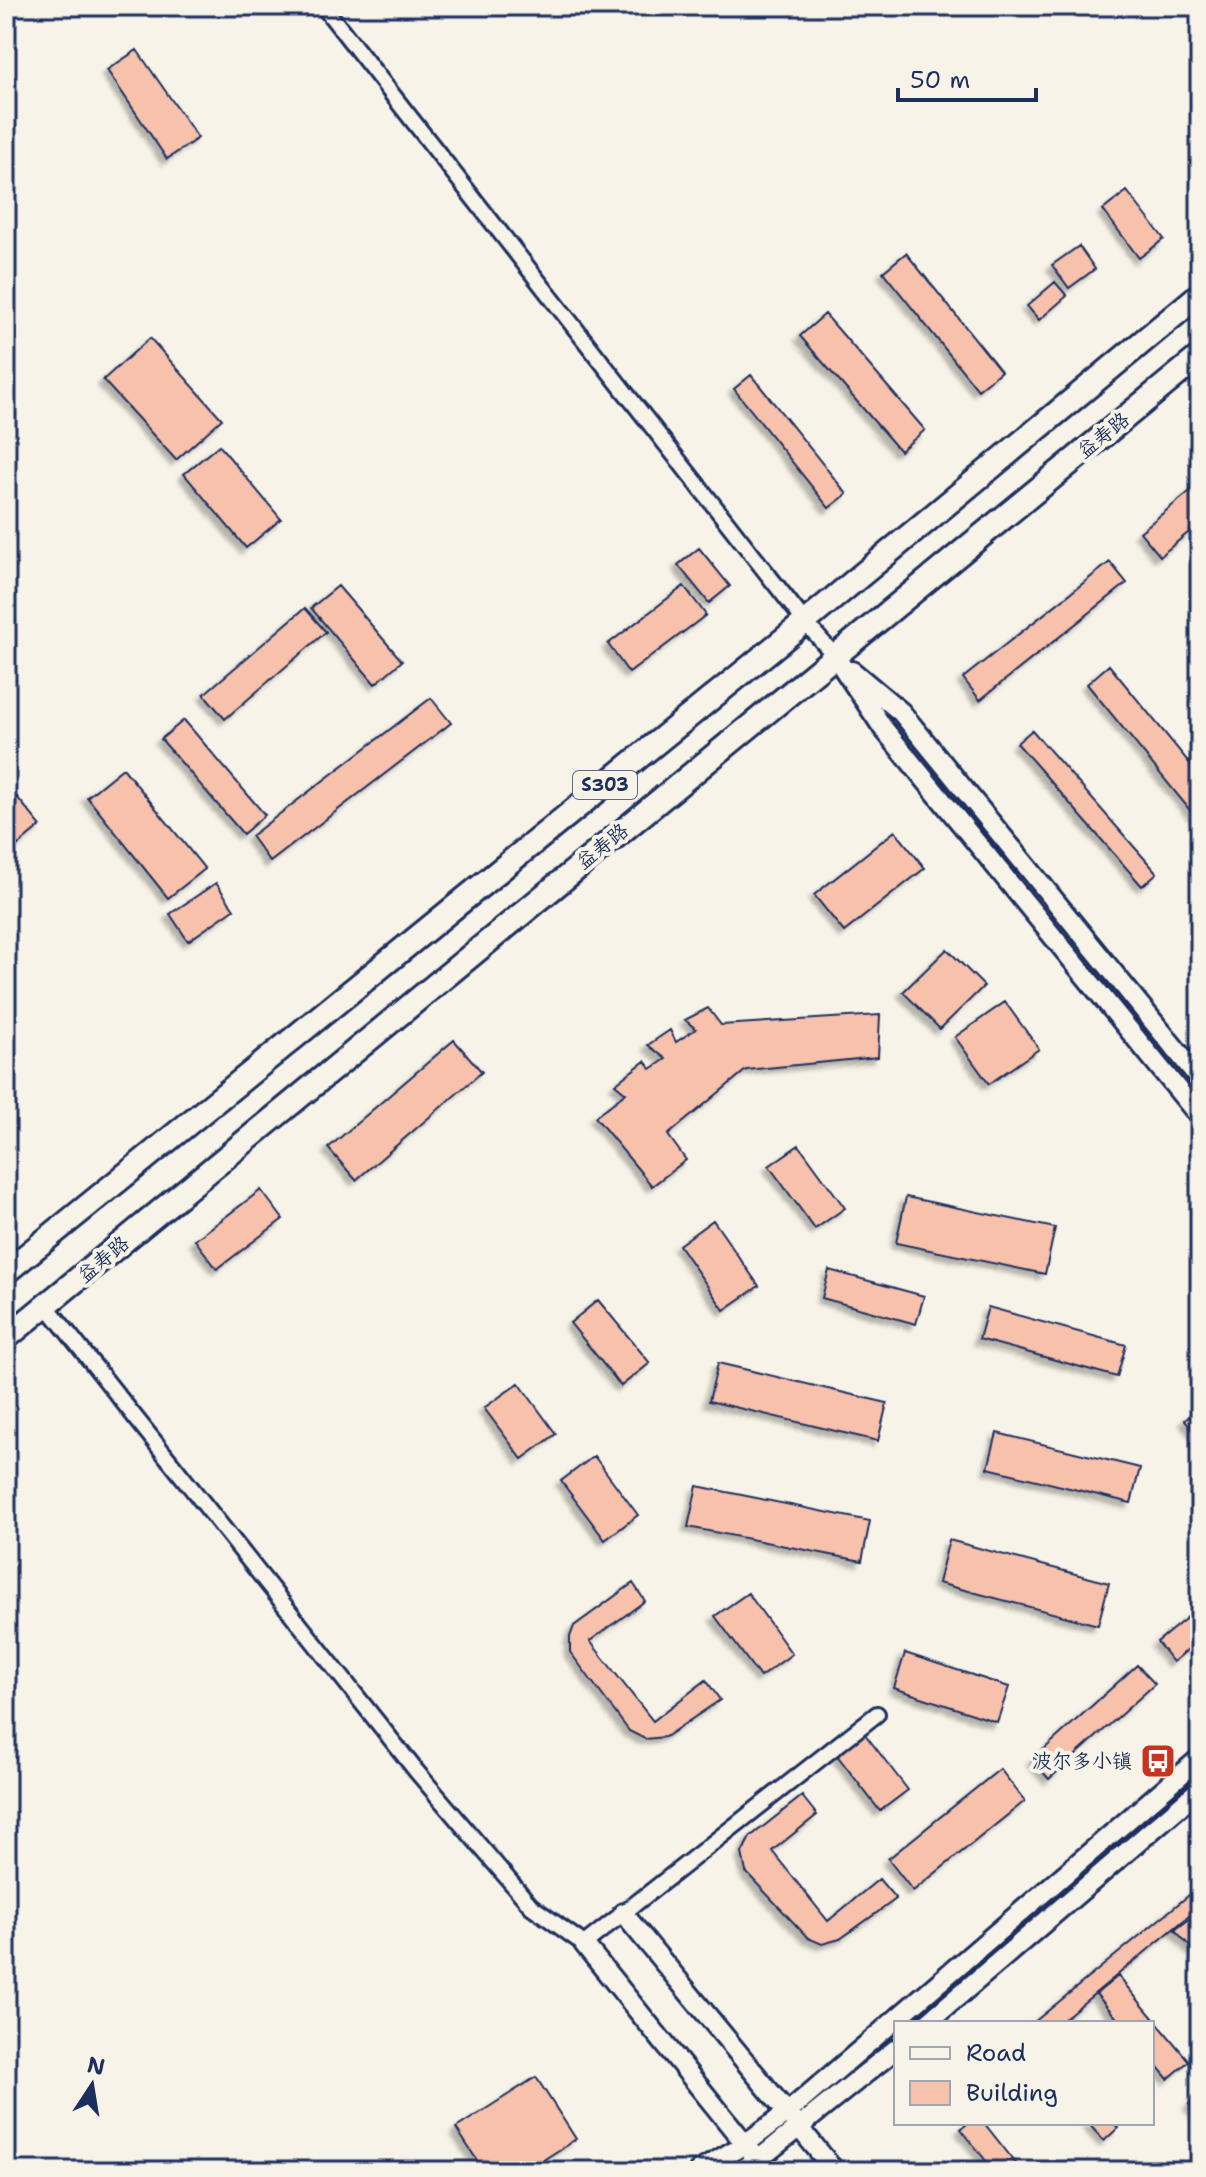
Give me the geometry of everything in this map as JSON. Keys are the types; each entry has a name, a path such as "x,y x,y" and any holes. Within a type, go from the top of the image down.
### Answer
{"main road":[{"name":"S303","path":"6,1272 805,622 1200,294"},
{"name":"益寿路","path":"6,1338 1200,356"}],"street":[{"path":"323,6 805,622 835,656 883,728 1200,1117"},
{"path":"835,656 901,712 1200,1079"},
{"path":"46,1305 417,1772 531,1906 584,1944 763,2165"},
{"path":"584,1944 877,1714"},
{"path":"699,2171 745,2144 788,2112 1200,1758"},
{"path":"929,2021 1200,1789"},
{"path":"623,1913 835,2171"},
{"path":"739,2171 763,2165 800,2127 894,2051"}],"building":[{"path":"137,50 198,138 167,159 107,70"},
{"path":"1127,191 1164,239 1139,258 1103,210"},
{"path":"1079,246 1095,269 1069,288 1052,265"},
{"path":"906,253 1001,371 978,390 883,272"},
{"path":"1055,282 1067,296 1039,320 1027,306"},
{"path":"825,314 925,430 900,451 800,336"},
{"path":"150,338 222,419 176,460 103,380"},
{"path":"751,375 847,494 829,508 734,389"},
{"path":"219,445 281,519 246,548 184,474"},
{"path":"1200,483 1200,523 1160,556 1140,532"},
{"path":"699,548 730,586 709,603 678,565"},
{"path":"1110,562 1127,583 980,700 963,678"},
{"path":"338,586 402,661 375,684 311,608"},
{"path":"684,586 706,615 629,673 608,644"},
{"path":"305,608 326,632 225,719 204,694"},
{"path":"1109,665 1200,776 1198,820 1087,684"},
{"path":"431,698 451,723 270,862 251,836"},
{"path":"184,720 265,815 243,834 161,739"},
{"path":"1032,730 1157,873 1142,886 1017,743"},
{"path":"123,768 205,869 168,898 87,797"},
{"path":"17,797 41,826 6,855 6,806"},
{"path":"895,831 925,868 844,932 814,895"},
{"path":"216,883 234,909 188,941 170,914"},
{"path":"947,949 984,986 940,1029 903,992"},
{"path":"1005,1002 1039,1049 989,1084 955,1037"},
{"path":"708,1008 721,1025 880,1015 878,1057 746,1070 668,1135 686,1160 652,1186 595,1117 626,1093 615,1084 645,1061 651,1069 666,1059 648,1045 670,1030 676,1042 696,1029 685,1020"},
{"path":"454,1040 482,1072 356,1180 328,1148"},
{"path":"799,1145 845,1208 815,1229 769,1166"},
{"path":"261,1190 283,1219 217,1269 195,1240"},
{"path":"906,1197 1055,1228 1045,1274 896,1243"},
{"path":"713,1220 759,1286 724,1310 679,1245"},
{"path":"829,1270 924,1296 916,1324 822,1298"},
{"path":"598,1300 650,1363 621,1386 570,1323"},
{"path":"988,1307 1126,1345 1117,1377 979,1339"},
{"path":"718,1363 887,1403 878,1441 709,1401"},
{"path":"519,1383 556,1434 522,1459 484,1408"},
{"path":"1200,1408 1200,1438 1185,1420"},
{"path":"997,1433 1140,1468 1131,1503 988,1468"},
{"path":"594,1456 638,1515 605,1540 561,1481"},
{"path":"697,1486 870,1521 862,1561 688,1527"},
{"path":"949,1540 1109,1583 1098,1625 938,1583"},
{"path":"633,1583 645,1601 590,1641 653,1721 706,1680 720,1700 665,1737 645,1739 629,1731 570,1652 574,1626"},
{"path":"748,1593 792,1654 760,1677 715,1616"},
{"path":"1200,1607 1200,1639 1173,1662 1157,1642"},
{"path":"905,1653 1009,1687 997,1722 894,1688"},
{"path":"1137,1665 1155,1684 1049,1779 1032,1760"},
{"path":"861,1729 908,1790 880,1811 833,1750"},
{"path":"1000,1769 1025,1801 913,1891 888,1859"},
{"path":"802,1796 817,1815 772,1851 828,1921 879,1879 896,1899 840,1939 822,1944 808,1938 746,1872 742,1853 750,1837"},
{"path":"1200,1886 1200,1907 1061,2021 1035,2021"},
{"path":"1196,1914 1200,1919 1200,1958 1175,1930"},
{"path":"1118,1976 1189,2061 1168,2079 1154,2062 1154,2021 1119,2021 1096,1994"},
{"path":"536,2077 576,2139 526,2171 484,2171 456,2128"},
{"path":"1200,2094 1200,2117 1189,2104"},
{"path":"966,2125 986,2125 1022,2171 994,2171 961,2129"},
{"path":"1090,2125 1115,2125 1118,2128 1104,2141"}],"place":[{"name":"波尔多小镇","path":"1158,1761"}]}
